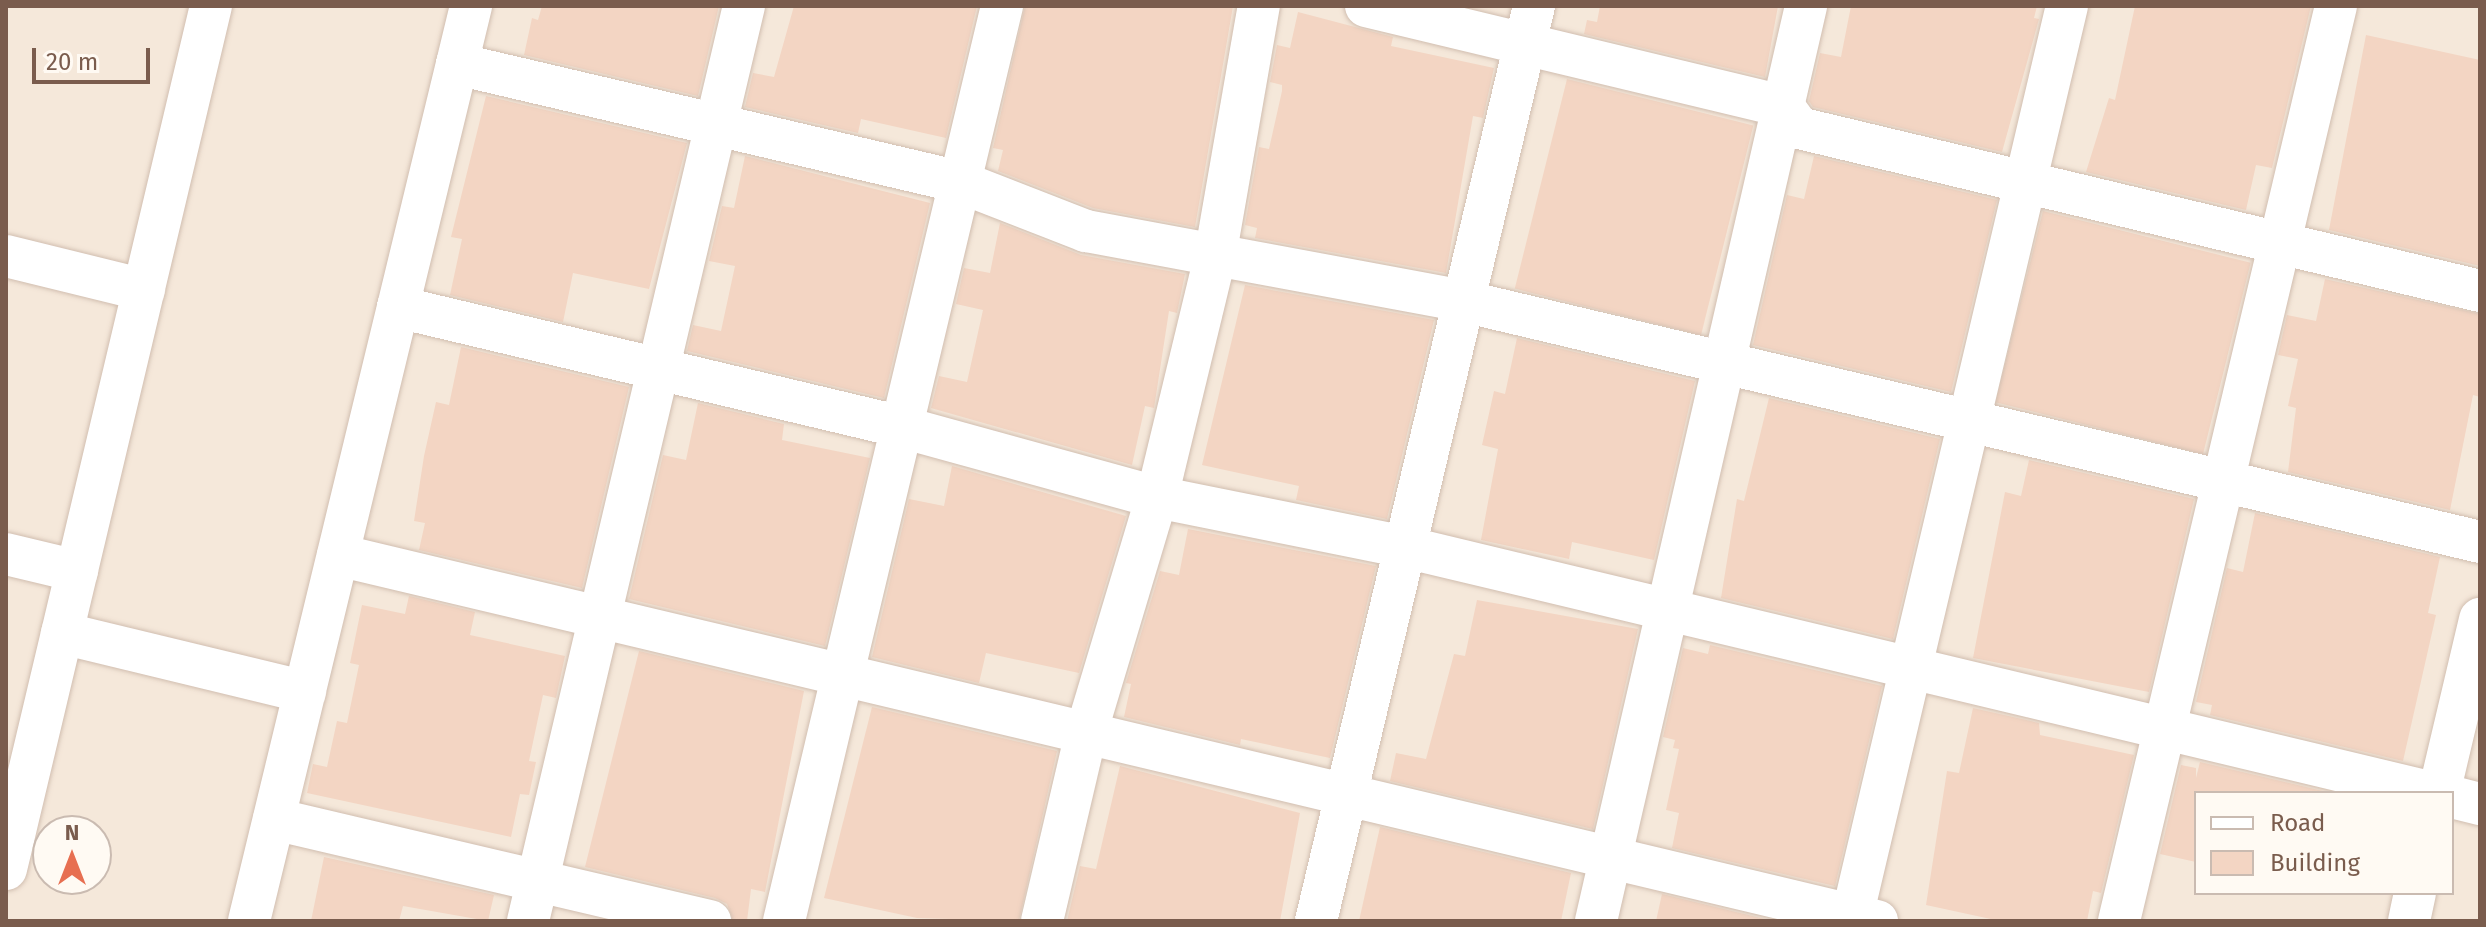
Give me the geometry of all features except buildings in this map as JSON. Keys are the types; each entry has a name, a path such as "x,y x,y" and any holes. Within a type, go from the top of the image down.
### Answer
{"street":[{"path":"6,869 211,6"},
{"path":"249,921 471,6"},
{"path":"528,921 744,6"},
{"path":"784,921 1002,6"},
{"path":"1042,921 1086,733 1157,497 1215,257 1259,6"},
{"path":"1366,6 1529,25 1783,106 1799,128 2280,246 2480,291"},
{"path":"1596,921 1806,6"},
{"path":"338,555 1860,919 1911,668 2067,6"},
{"path":"2119,921 2336,6"},
{"path":"1316,921 1529,25"},
{"path":"457,64 960,182 1086,231 1463,301 2480,542"},
{"path":"6,256 144,290"},
{"path":"398,307 902,427 1157,497 1405,547 2428,791"},
{"path":"6,554 77,571"},
{"path":"2437,791 2480,619"},
{"path":"62,633 305,692"},
{"path":"2454,798 2480,804"},
{"path":"274,819 710,921"},
{"path":"2409,921 2415,895"}],"shaded area":[{"path":"6,6 2480,6 2480,921 6,921"}]}
